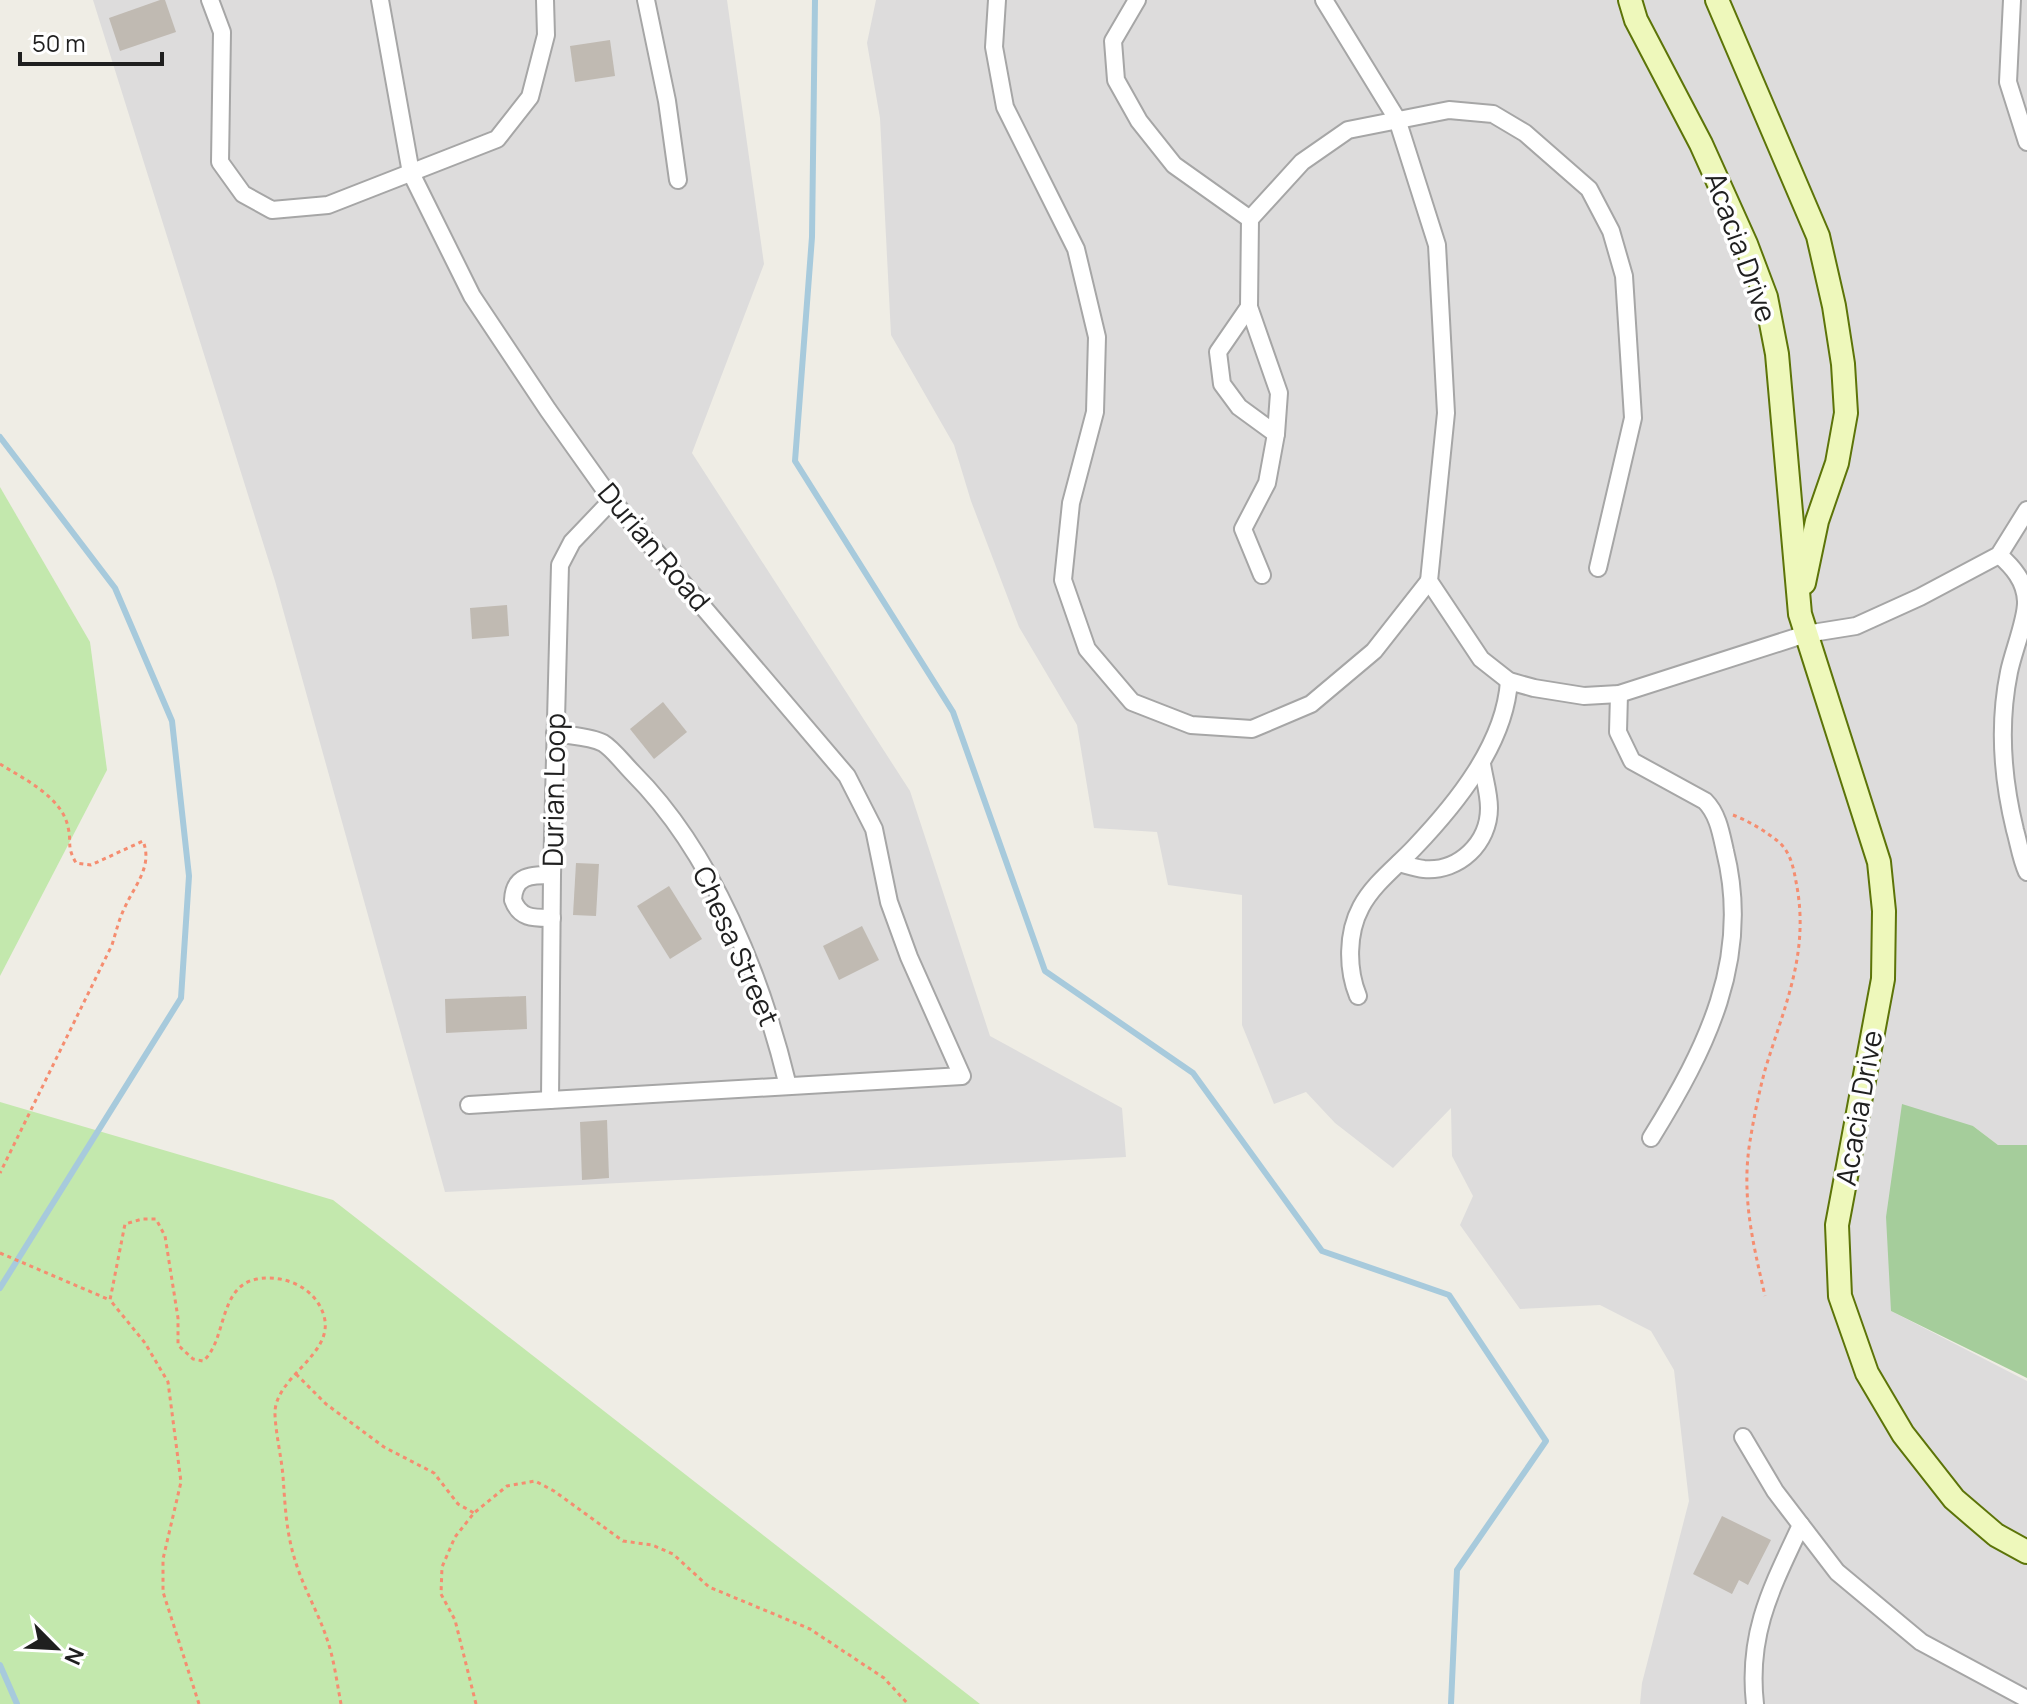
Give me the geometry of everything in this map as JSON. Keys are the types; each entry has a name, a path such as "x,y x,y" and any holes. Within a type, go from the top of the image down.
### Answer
{"street":[{"path":"210,0 222,32 220,162 243,194 272,210 328,205 497,139 530,97 546,35 545,0"},
{"name":"Durian Road","path":"380,0 411,173 472,296 612,500 847,776 874,829 889,902 909,957 962,1076 788,1086"},
{"path":"646,0 667,101 678,180"},
{"path":"997,0 994,47 1005,107 1076,249 1097,337 1095,412 1071,503 1063,580 1087,649 1132,702 1191,725 1252,729 1311,704 1374,651 1429,581 1446,413 1437,245 1397,119 1324,0"},
{"path":"1137,0 1113,41 1116,80 1139,121 1174,165 1250,219"},
{"name":"Acacia Drive","path":"1630,0 1636,20 1701,144 1766,297 1777,354 1799,607 1879,862 1884,911 1883,979 1837,1225 1840,1296 1867,1373 1903,1434 1954,1499 1996,1535 2027,1552"},
{"name":"Acacia Drive","path":"1717,0 1818,236 1843,364 1846,413 1837,463 1817,521 1799,607"},
{"path":"2012,0 2008,82 2027,142"},
{"path":"1262,575 1243,529 1267,483 1276,434 1279,393 1249,307 1250,219 1302,162 1348,130 1449,110 1493,114 1525,133 1589,189 1611,231 1624,276 1633,418 1598,568"},
{"path":"1249,307 1218,352 1222,384 1239,407 1276,434"},
{"name":"Durian Loop","path":"550,1100 560,565 572,542 612,500"},
{"path":"1429,581 1481,659 1509,681 1584,696 1619,694 1806,634 1856,626 1920,597 1999,555 2027,510"},
{"path":"1999,555 2013,567 2026,596 2026,612 2014,645 2005,689 2001,742 2007,797 2027,872"},
{"path":"1358,996 1351,979 1350,955 1360,907 1450,809 1482,764 1508,699 1509,681"},
{"path":"1619,694 1618,732 1632,761 1705,801 1714,810 1732,878 1732,922 1722,996 1707,1038 1685,1083 1651,1138"},
{"name":"Chesa Street","path":"555,733 603,743 644,784 693,850 726,908 758,983 775,1031 788,1086"},
{"path":"1399,863 1422,869 1438,869 1456,863 1476,848 1489,809 1482,764"},
{"path":"552,875 523,878 516,883 513,900 522,914 530,918 552,918"},
{"path":"469,1105 788,1086"},
{"path":"1743,1437 1775,1491 1837,1572 1921,1642 2027,1699"},
{"path":"1755,1704 1755,1639 1769,1593 1801,1525"}],"path":[{"path":"0,764 57,804 68,827 68,849 76,863 91,865 143,841 148,852 143,875 125,907 112,945 0,1173"},
{"path":"1714,810 1736,815 1781,844 1793,862 1800,905 1800,951 1787,1008 1765,1071 1750,1141 1745,1187 1765,1296"},
{"path":"110,1300 125,1224 156,1219 165,1236 178,1318 178,1345 193,1359 203,1361 211,1354 224,1313 236,1291 254,1279 280,1278 303,1287 318,1301 326,1320 321,1342 281,1389 274,1412 285,1516 295,1560 328,1641 341,1704"},
{"path":"0,1253 110,1300 145,1343 168,1382 181,1482 163,1559 163,1592 199,1704"},
{"path":"296,1374 326,1404 384,1447 434,1473 458,1504 474,1513"},
{"path":"476,1704 455,1620 441,1594 442,1567 455,1537 474,1513 507,1486 535,1481 554,1491 623,1541 652,1545 673,1554 709,1587 810,1629 884,1678 908,1704"}],"shaded area":[{"path":"93,0 727,0 764,264 692,453 910,791 990,1036 1122,1108 1126,1157 445,1192 275,581"},
{"path":"876,0 2027,0 2027,1145 1998,1145 1973,1126 1891,1311 2027,1381 2027,1704 1640,1704 1642,1683 1689,1501 1674,1370 1651,1331 1600,1305 1520,1309 1460,1225 1473,1196 1452,1156 1451,1108 1393,1168 1335,1123 1306,1092 1274,1104 1242,1025 1242,895 1168,885 1157,832 1094,828 1077,725 1019,627 971,501 954,445 891,335 880,118 867,43"}],"green space":[{"path":"0,487 90,642 107,770 0,976"},
{"path":"0,1102 333,1200 980,1704 0,1704"},
{"path":"1902,1104 1973,1126 1998,1145 2027,1145 2027,1378 1891,1311 1886,1217"}],"building":[{"path":"165,0 176,32 120,51 109,18"},
{"path":"610,40 615,76 575,82 570,46"},
{"path":"507,605 509,636 472,639 470,608"},
{"path":"663,702 687,732 654,759 630,729"},
{"path":"576,863 599,864 596,916 573,915"},
{"path":"669,886 702,939 670,959 637,906"},
{"path":"862,926 879,960 839,980 823,946"},
{"path":"526,996 527,1029 446,1033 445,999"},
{"path":"607,1120 609,1178 582,1180 580,1122"},
{"path":"1722,1516 1771,1540 1748,1585 1739,1580 1732,1594 1693,1574"}],"waterway":[{"path":"815,0 812,237 795,461 953,712 1045,971 1193,1073 1322,1251 1449,1295 1546,1441 1457,1570 1451,1704"},
{"path":"0,437 115,588 172,721 189,876 181,998 0,1288"},
{"path":"0,1665 17,1704"}]}
